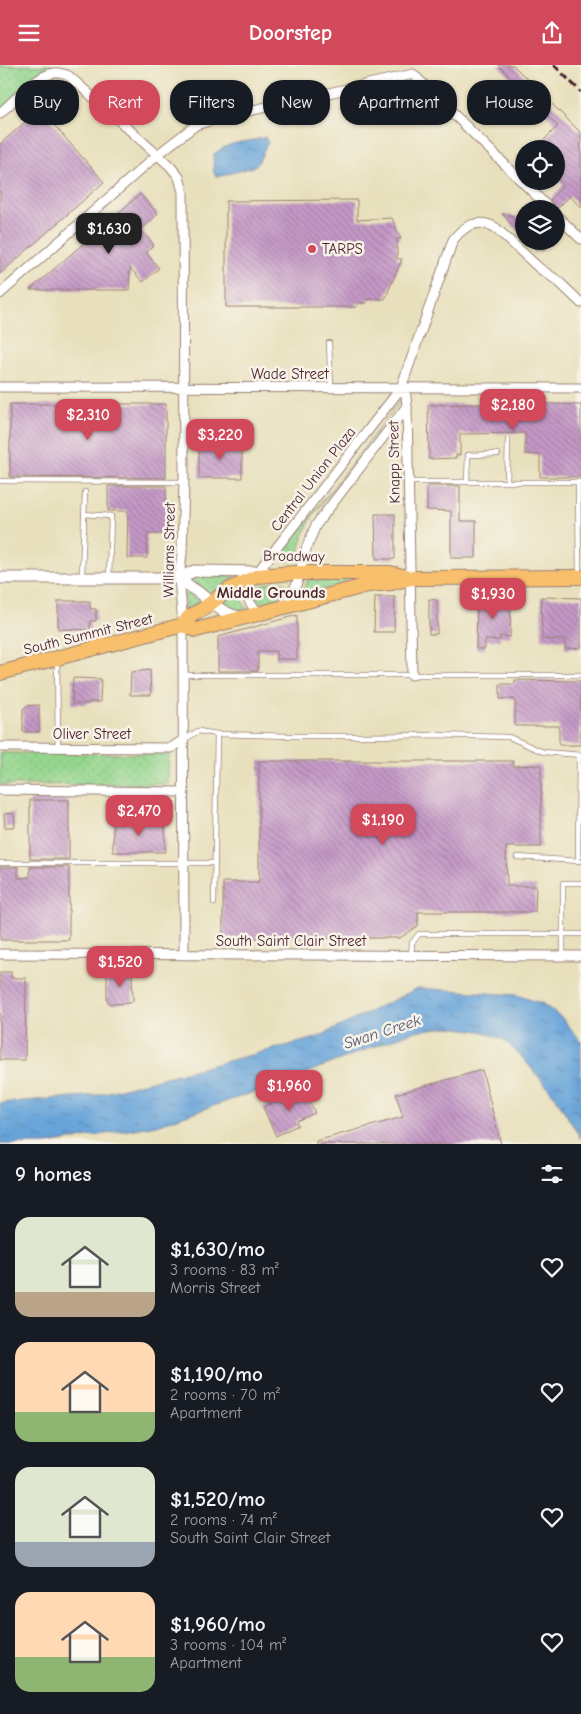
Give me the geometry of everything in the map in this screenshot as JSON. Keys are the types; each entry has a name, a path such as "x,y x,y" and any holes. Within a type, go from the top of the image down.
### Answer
{"main road":[{"name":"South Summit Street","path":"183,625 189,617 196,614 210,602 256,574 297,573"},
{"name":"Broadway","path":"297,573 390,573 410,578 580,577"},
{"name":"Broadway","path":"242,618 368,585 391,583 410,578"},
{"name":"South Summit Street","path":"0,673 183,625 196,630 242,618"}],"street":[{"name":"Williams Street","path":"0,113 38,80 53,73 69,76 170,166 178,177 183,193 184,482 182,554 179,578 183,625 184,955"},
{"path":"0,294 157,155 196,125 209,120 413,74 541,200"},
{"path":"401,388 453,240 461,230 471,224 489,223 496,228 539,268 558,281 581,303"},
{"path":"565,224 581,239"},
{"name":"Wade Street","path":"0,387 581,388"},
{"name":"Knapp Street","path":"401,388 406,396 407,407 412,675"},
{"name":"Central Union Plaza","path":"260,613 248,600 248,588 256,574 401,388"},
{"name":"Central Union Plaza","path":"281,607 290,597 309,540 322,517 407,407"},
{"name":"Broadway","path":"0,577 179,578 194,571 256,574"},
{"path":"179,578 188,587 225,612 242,618"},
{"name":"Oliver Street","path":"0,747 170,748 183,740"},
{"path":"0,790 184,792"},
{"name":"South Saint Clair Street","path":"0,954 581,957"}],"lane":[{"path":"330,343 331,388"},
{"path":"506,482 508,440"},
{"path":"467,482 468,455 498,454"},
{"path":"0,481 184,482"},
{"path":"409,482 580,482 580,577"},
{"path":"82,577 85,492"},
{"path":"84,514 111,515 110,577"},
{"path":"57,659 58,747"},
{"path":"183,675 581,675"},
{"path":"183,740 198,731 217,734 509,737 542,752 580,755 580,861 517,857"},
{"path":"214,903 217,734"},
{"path":"0,863 215,863"},
{"path":"562,956 562,883 581,883"},
{"path":"411,956 412,943 418,934 581,934"}],"green space":[{"path":"0,65 52,65 54,67 39,80 15,80 15,101 0,114"},
{"path":"404,396 313,515 304,534 297,559 287,561 278,559"},
{"path":"187,575 235,576 210,594 199,585 186,579"},
{"path":"308,580 347,580 348,582 303,595 302,592"},
{"path":"275,581 283,582 286,585 283,593 271,600 259,602 254,595 255,587"},
{"path":"240,591 241,599 247,609 239,610 222,603 223,601"},
{"path":"187,593 199,602 185,610 184,595"},
{"path":"0,753 169,754 168,784 0,785"}],"water":[{"path":"265,137 268,142 258,163 253,167 217,177 214,173 213,155 226,146"},
{"name":"Swan Creek","path":"418,988 517,995 543,1004 563,1019 581,1041 581,1139 555,1096 520,1055 504,1040 481,1031 448,1027 415,1031 272,1086 157,1125 47,1144 0,1144 0,1103 97,1095 316,1038"}],"building":[{"path":"498,65 513,65 528,80 513,80"},
{"path":"551,103 581,133 581,208 570,196 565,201 550,200 559,190 565,190 565,140 544,140 558,126 551,119"},
{"path":"22,125 54,125 104,182 0,274 0,144"},
{"path":"140,194 158,214 141,230 154,245 146,253 159,268 143,282 130,268 129,290 30,290"},
{"name":"TARPS","path":"357,200 357,220 392,218 401,239 397,239 397,259 402,259 385,299 367,299 367,303 357,303 357,307 226,307 226,201"},
{"path":"502,214 515,216 515,228"},
{"path":"525,403 581,405 581,477 540,477 540,455 525,454 525,433 460,434 460,455 456,455 456,458 429,459 428,405"},
{"path":"10,404 166,404 166,478 10,477"},
{"path":"199,445 242,445 242,478 199,478"},
{"path":"108,486 166,486 166,534 147,534 147,558 127,558 128,511 108,511"},
{"path":"427,486 460,486 460,521 476,521 476,558 451,558 451,511 427,510"},
{"path":"375,514 395,514 395,559 376,559"},
{"path":"375,597 395,597 394,632 374,632"},
{"path":"541,597 581,598 581,648 565,649 565,640 542,639"},
{"path":"477,598 511,598 510,637 500,636 500,640 485,640 485,649 476,649"},
{"path":"429,599 437,600 437,634 429,634"},
{"path":"58,601 90,601 90,609 96,609 96,621 90,621 90,630 58,629"},
{"path":"297,615 297,659 276,659 276,651 258,651 258,671 218,671 218,637"},
{"path":"150,670 151,695 130,695 131,672"},
{"path":"73,678 101,679 100,702 72,704"},
{"path":"515,680 581,681 580,745 559,745 559,726 515,726 515,699 500,699 500,684 515,684"},
{"path":"39,705 39,732 23,732 23,709 26,706"},
{"path":"259,761 513,761 513,766 541,765 541,847 506,847 507,886 536,886 535,912 418,912 418,926 400,938 223,938 223,882 259,882"},
{"path":"30,800 69,800 69,859 30,859"},
{"path":"14,813 15,827 5,827 4,814"},
{"path":"113,822 165,822 165,852 113,852"},
{"path":"0,867 18,867 18,878 30,877 30,867 69,867 69,940 0,940"},
{"path":"0,972 11,972 11,978 26,978 25,1060 0,1060"},
{"path":"132,972 133,1001 130,1003 110,1004 107,1001 107,973"},
{"path":"482,1070 501,1144 316,1144 316,1141 403,1117 396,1094"},
{"path":"304,1089 315,1113 296,1121 298,1125 276,1136 263,1107"}],"railway":[{"path":"554,65 581,92"}],"place":[{"name":"TARPS","path":"312,249"}],"district":[{"name":"Middle Grounds","path":"271,592"}]}
